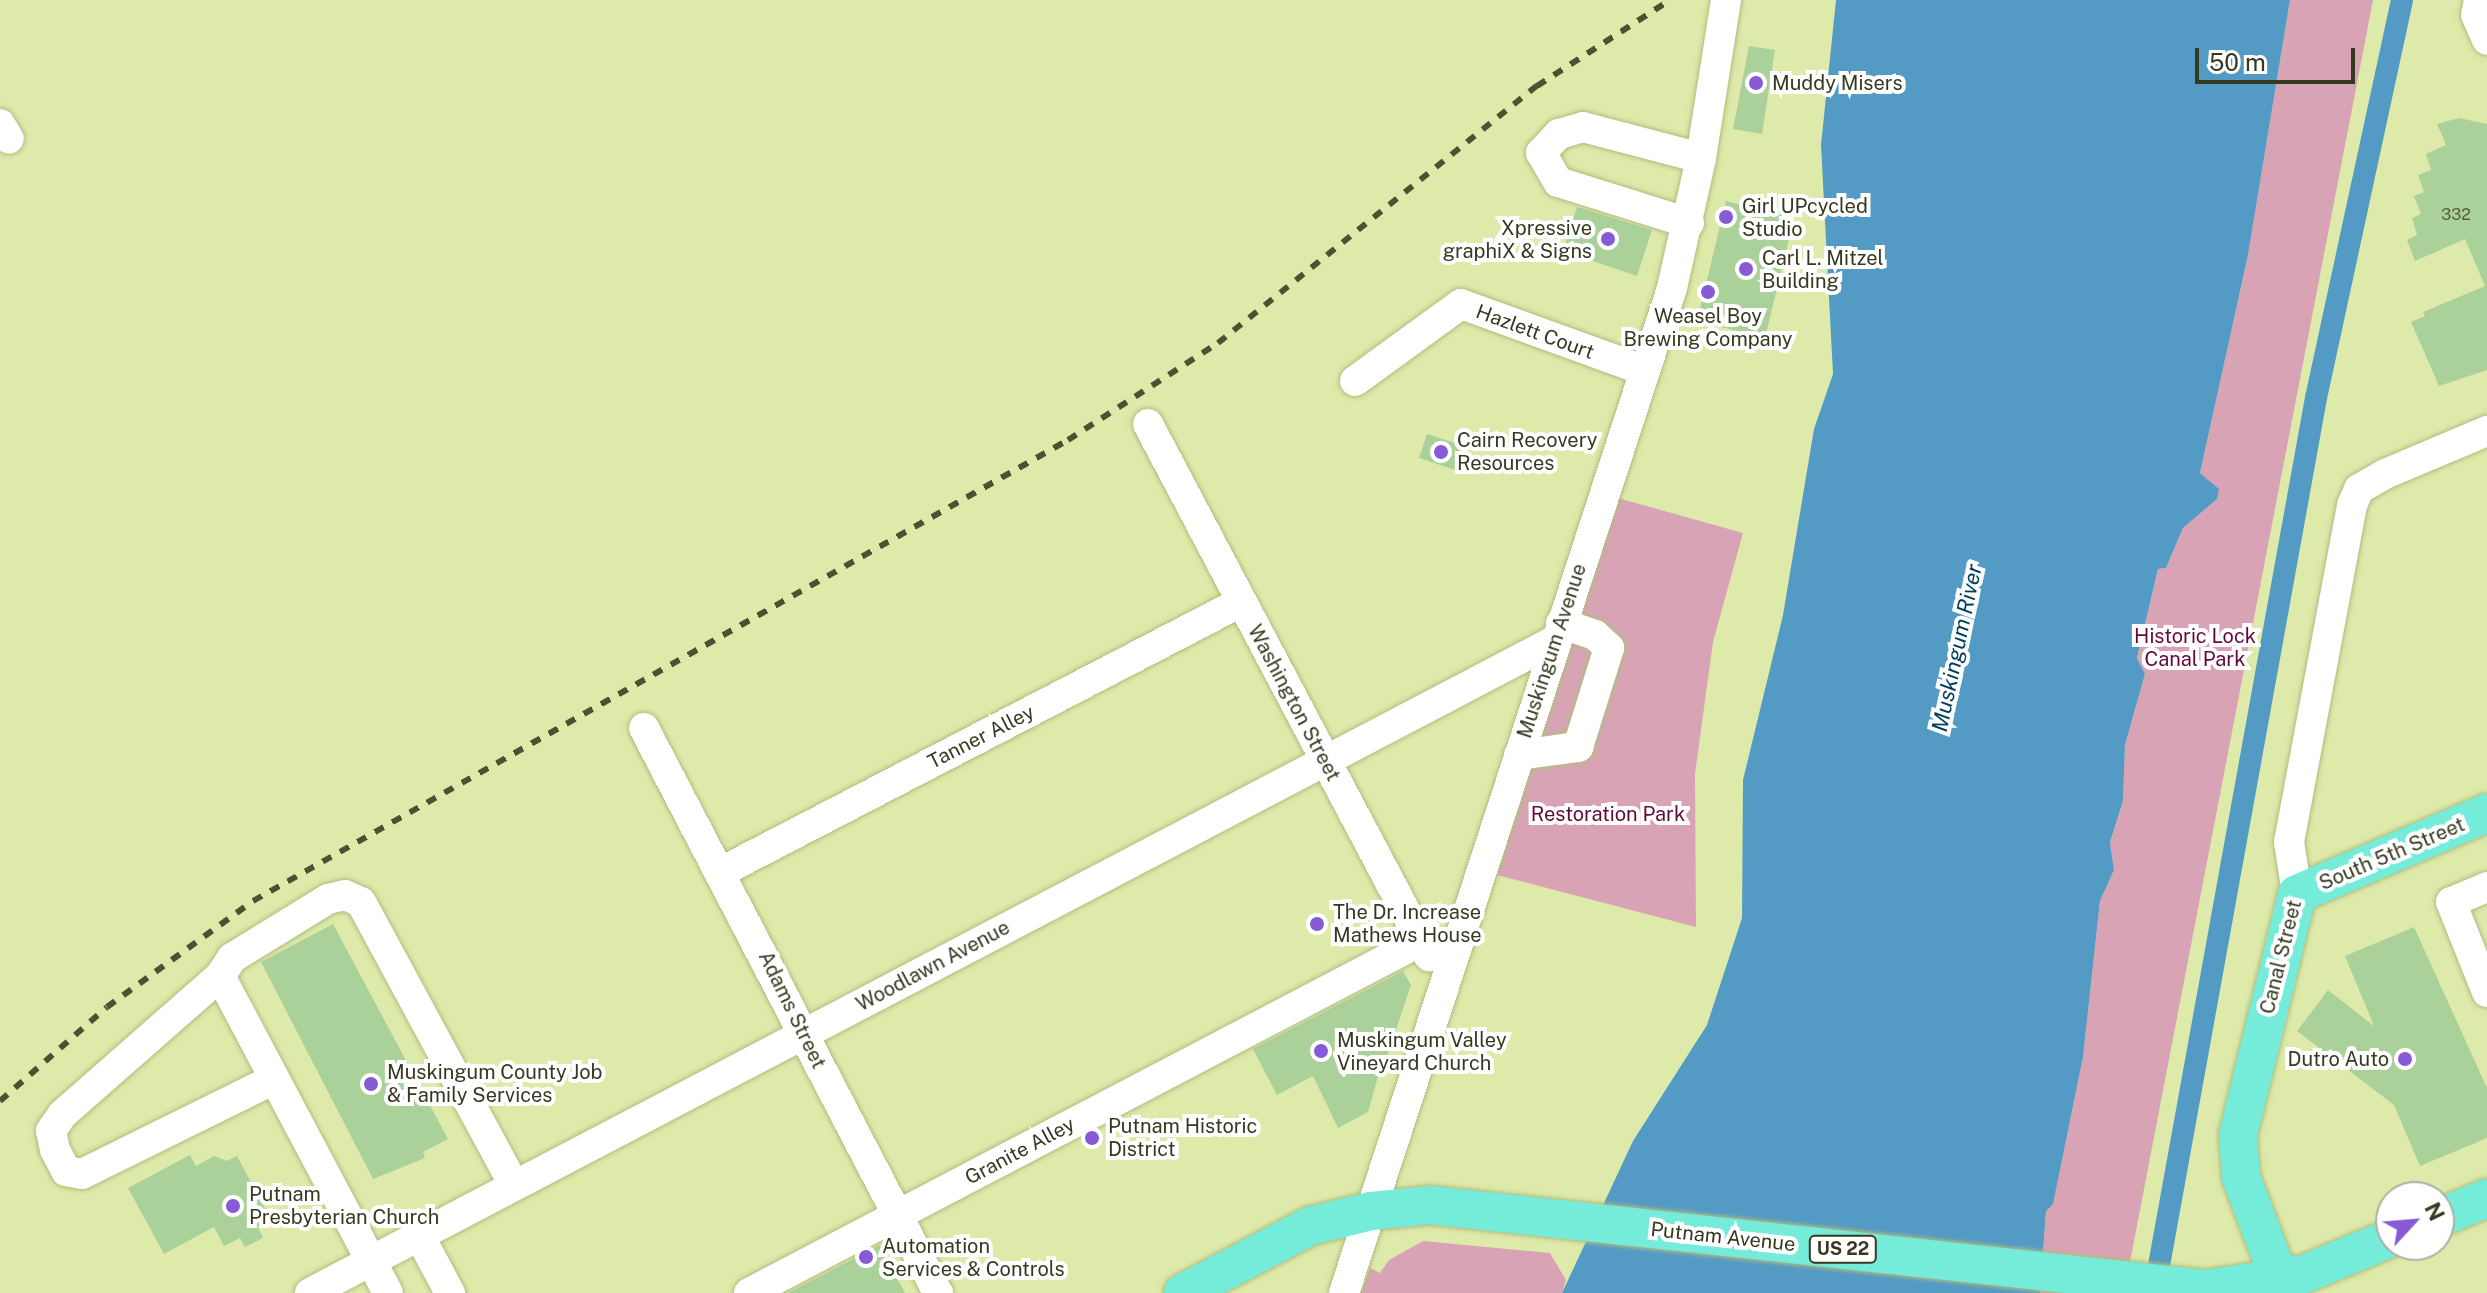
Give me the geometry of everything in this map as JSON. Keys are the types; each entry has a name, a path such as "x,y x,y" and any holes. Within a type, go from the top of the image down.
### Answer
{"main road":[{"name":"South 5th Street","path":"2297,894 2487,813"},
{"name":"Canal Street","path":"2282,1286 2241,1177 2238,1135 2297,894"},
{"path":"2455,1211 2487,1198"},
{"name":"Putnam Avenue","path":"1183,1293 1310,1226 1371,1211 1429,1205 2206,1289 2282,1286"},
{"name":"US 22","path":"2282,1286 2375,1245"}],"street":[{"name":"Muskingum Avenue","path":"1344,1293 1689,223 1726,0"},
{"path":"2479,0 2476,15 2487,40"},
{"path":"1689,223 1558,182 1541,153 1559,134 1583,127 1701,158"},
{"name":"Hazlett Court","path":"1355,381 1461,304 1643,370"},
{"name":"Washington Street","path":"1148,424 1419,942 1446,977"},
{"name":"Canal Street","path":"2297,894 2289,842 2359,489 2487,431"},
{"name":"Tanner Alley","path":"721,872 1241,602"},
{"path":"1519,755 1578,747 1609,648 1595,635 1559,632"},
{"name":"Woodlawn Avenue","path":"310,1293 803,1035 1559,632"},
{"name":"Adams Street","path":"644,728 938,1293"},
{"path":"2487,887 2451,902 2487,992"},
{"path":"274,1079 82,1174 66,1171 55,1150 51,1131 62,1115 220,976 232,958 328,899 345,895 361,902 514,1185"},
{"name":"Granite Alley","path":"749,1293 1419,942"},
{"path":"220,976 388,1293"},
{"path":"419,1235 450,1293"}],"green space":[{"name":"Historic Lock Canal Park","path":"2290,0 2373,0 2124,1293 2040,1293 2046,1211 2053,1203 2083,1057 2100,901 2114,870 2110,842 2123,801 2125,745 2145,674 2137,658 2158,569 2166,568 2183,528 2217,499 2218,489 2200,473 2248,255"},
{"name":"Restoration Park","path":"1618,498 1743,533 1713,642 1695,774 1696,927 1497,875"},
{"path":"1423,1241 1550,1253 1566,1280 1562,1293 1361,1293 1370,1268 1380,1273 1389,1260"}],"water":[{"path":"1836,0 2290,0 2248,255 2200,473 2219,489 2217,499 2183,528 2166,568 2158,569 2137,658 2145,674 2125,745 2123,801 2110,842 2114,870 2100,901 2083,1057 2053,1204 2046,1211 2040,1293 1562,1293 1633,1141 1707,1025 1742,918 1743,780 1783,615 1814,429 1833,374 1821,145"}],"building":[{"name":"Muddy Misers","path":"1749,46 1775,50 1762,134 1733,129"},
{"path":"2459,118 2487,124 2487,370 2439,386 2411,322 2425,316 2423,312 2485,286 2465,239 2415,261 2407,240 2417,235 2412,218 2421,214 2414,196 2424,192 2418,175 2431,170 2426,154 2446,145 2437,124"},
{"name":"Carl L. Mitzel Building","path":"1726,201 1794,218 1765,338 1697,321"},
{"name":"Xpressive graphiX & Signs","path":"1577,207 1652,230 1637,276 1563,251"},
{"name":"Cairn Recovery Resources","path":"1427,434 1464,446 1455,470 1419,458"},
{"name":"Muskingum County Job & Family Services","path":"333,924 448,1139 423,1152 425,1158 373,1179 261,962"},
{"name":"Dutro Auto","path":"2414,927 2487,1088 2487,1138 2420,1166 2394,1105 2297,1031 2328,990 2374,1026 2345,956"},
{"name":"Muskingum Valley Vineyard Church","path":"1403,971 1411,985 1387,1057 1374,1064 1379,1073 1368,1112 1338,1128 1313,1076 1277,1095 1253,1049"},
{"name":"Putnam Presbyterian Church","path":"190,1155 196,1166 214,1156 227,1161 237,1156 271,1220 258,1227 263,1238 245,1247 240,1238 224,1246 214,1227 164,1254 128,1188"},
{"name":"Automation Services & Controls","path":"880,1245 905,1293 788,1293"}],"waterway":[{"name":"Muskingum River","path":"2154,1293 2316,398 2402,0"}],"railway":[{"path":"0,1101 107,1007 253,901 1068,440 1218,343 1537,86 1670,0"}],"place":[{"name":"Muddy Misers","path":"1756,83"},
{"name":"Girl UPcycled Studio","path":"1726,217"},
{"name":"Xpressive graphiX & Signs","path":"1608,239"},
{"name":"Carl L. Mitzel Building","path":"1746,269"},
{"name":"Weasel Boy Brewing Company","path":"1708,292"},
{"name":"Cairn Recovery Resources","path":"1441,452"},
{"name":"The Dr. Increase Mathews House","path":"1317,924"},
{"name":"Muskingum Valley Vineyard Church","path":"1321,1051"},
{"name":"Dutro Auto","path":"2405,1059"},
{"name":"Muskingum County Job & Family Services","path":"371,1084"},
{"name":"Putnam Historic District","path":"1092,1138"},
{"name":"Putnam Presbyterian Church","path":"233,1206"},
{"name":"Automation Services & Controls","path":"866,1257"}]}
